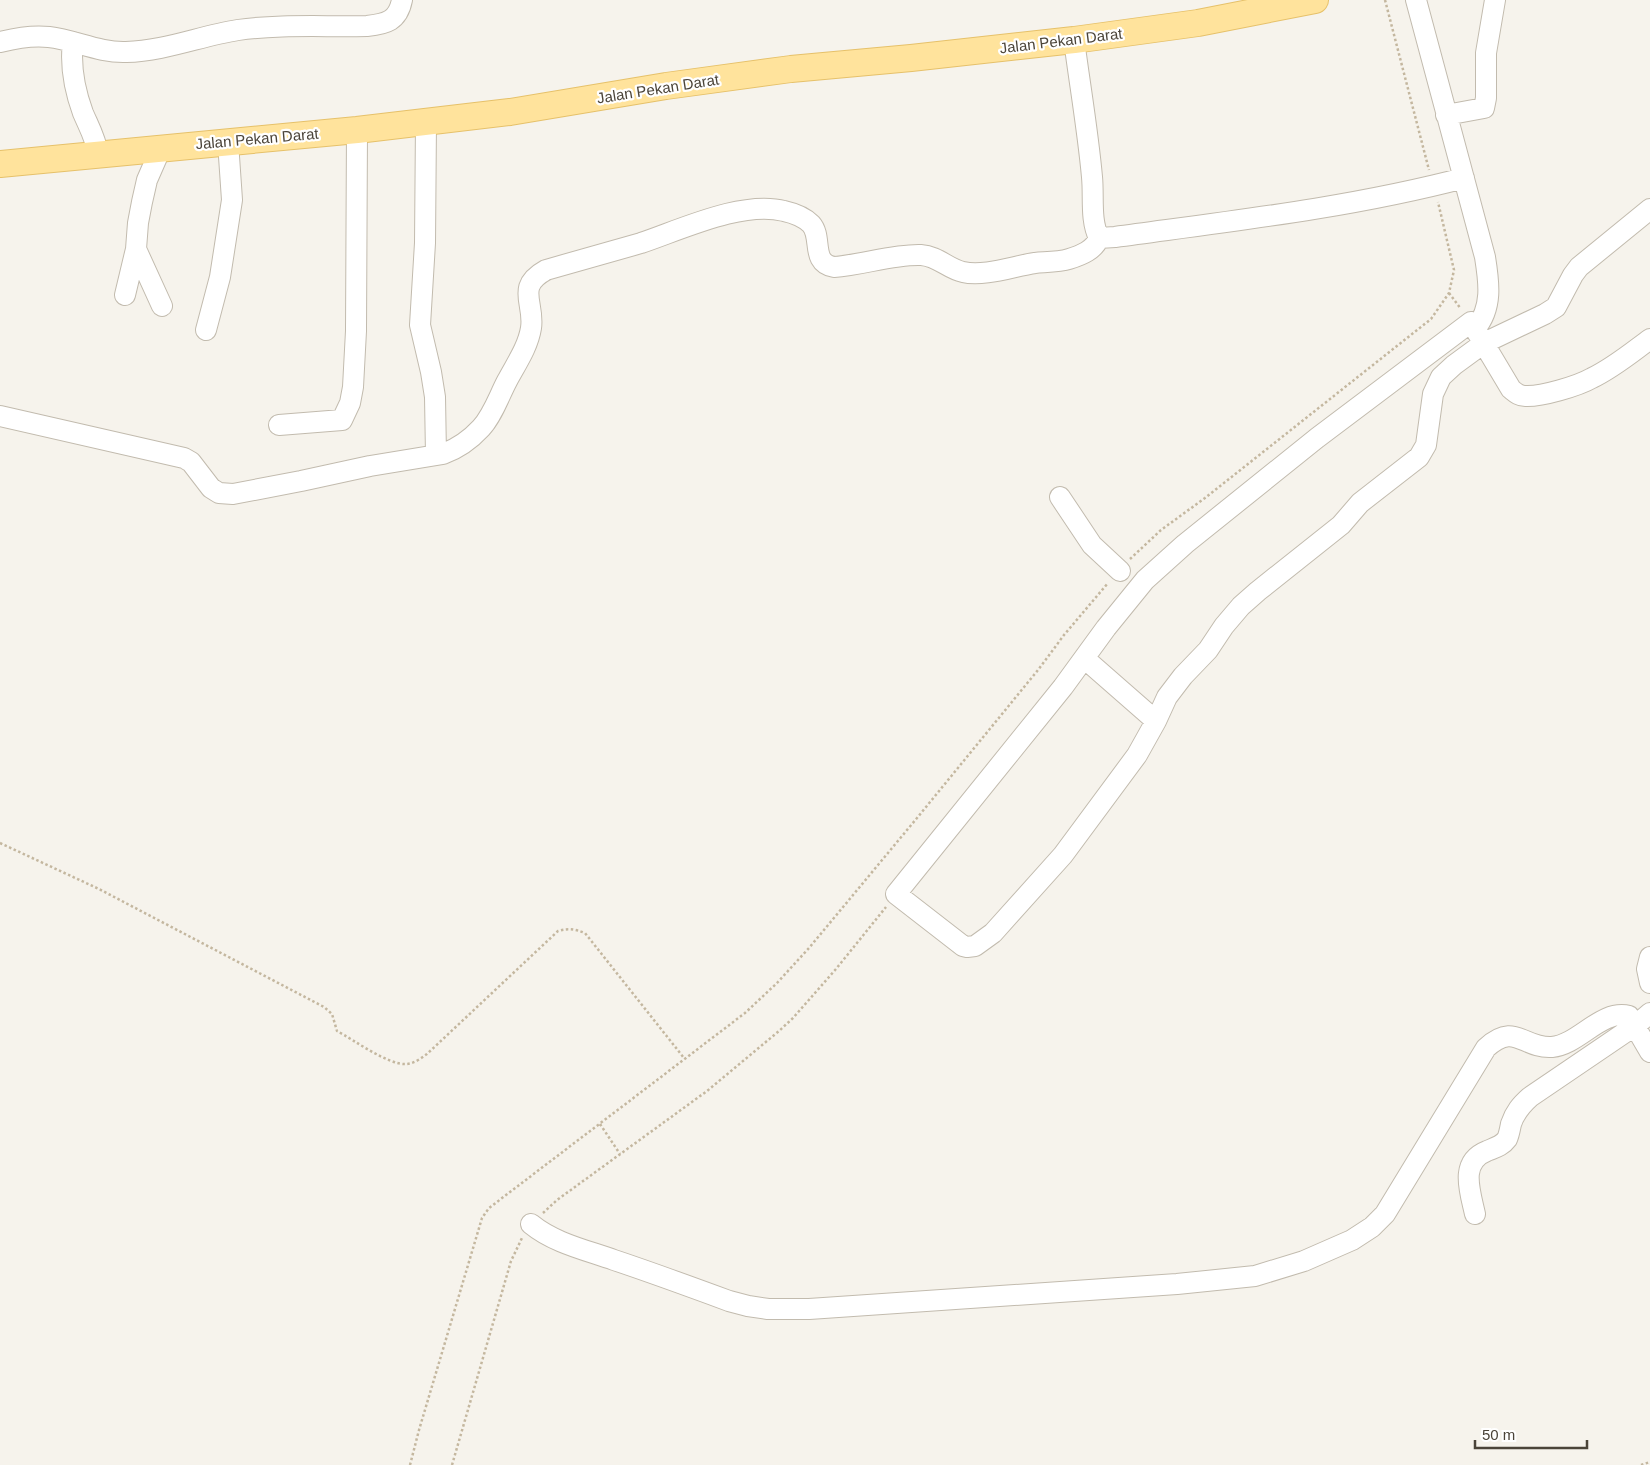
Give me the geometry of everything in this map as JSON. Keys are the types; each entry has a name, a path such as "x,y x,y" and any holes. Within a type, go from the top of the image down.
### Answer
{"main road":[{"name":"Jalan Pekan Darat","path":"0,164 358,130 510,112 666,86 791,69 921,58 1198,23 1315,0"}],"street":[{"path":"0,42 16,38 49,37 103,51 125,52 155,49 238,30 382,24 395,18 402,0"},
{"path":"1416,0 1446,115 1449,183 1485,257 1489,280 1489,296 1481,322 1474,328 1454,365 1441,377 1433,394 1426,445 1419,457 1360,504 1341,525 1241,606 1224,626 1208,650 1183,676 1167,697 1137,755 1064,855 987,939 971,947 959,944 896,894 1063,687 1106,628 1146,580 1185,544 1317,438 1471,322 1474,328 1511,389 1517,394 1524,396 1552,392 1590,379 1608,369 1650,339"},
{"path":"1446,115 1484,108 1486,98 1486,53 1495,0"},
{"path":"1074,40 1092,179 1094,221 1099,238"},
{"path":"73,42 71,54 73,74 83,112 97,144 98,154"},
{"path":"426,122 425,243 420,325 432,380 436,443"},
{"path":"279,425 342,420 350,403 353,387 356,331 358,130"},
{"path":"206,330 220,278 232,200 228,142"},
{"path":"125,295 136,248 138,223 147,180 161,148"},
{"path":"1099,238 1115,238 1297,212 1449,183"},
{"path":"0,416 184,458 194,466 211,488 219,492 233,494 370,466 436,443 455,450 466,443 482,427 526,344 531,327 528,294 531,282 536,276 546,270 641,243 715,218 759,208 770,208 785,211 802,218 812,225 816,234 821,260 826,266 834,267 922,255 933,257 954,270 983,273 1036,263 1067,260 1093,248 1099,238"},
{"path":"1474,328 1545,314 1556,307 1579,267 1650,209"},
{"path":"136,248 162,306"},
{"path":"1060,498 1092,545 1120,571"},
{"path":"1084,658 1156,721"},
{"path":"1650,957 1647,969 1650,983"},
{"path":"531,1224 552,1238 578,1248 729,1301 768,1309 809,1309 913,1302 1177,1284 1255,1276 1304,1261 1352,1240 1372,1227 1385,1214 1486,1048 1493,1042 1502,1037 1510,1036 1544,1047 1553,1047 1567,1043 1612,1016 1621,1014 1643,1019"},
{"path":"1643,1019 1650,1052"},
{"path":"1475,1214 1468,1173 1470,1163 1478,1154 1500,1146 1507,1139 1514,1116 1520,1105 1643,1019"}],"path":[{"path":"410,1465 482,1218 489,1208 745,1013 777,983 917,818 1096,596 1133,556 1161,530 1205,498 1432,319 1449,293 1454,270 1449,183 1385,0"},
{"path":"1449,293 1474,328"},
{"path":"0,843 99,889 324,1007 332,1014 338,1031 388,1060 398,1063 407,1064 417,1061 427,1054 558,931 566,928 576,929 585,933 684,1058"},
{"path":"452,1465 511,1261 519,1242 531,1224 557,1200 706,1091 760,1048 793,1018 836,969 896,894"},
{"path":"600,1124 620,1154"},
{"path":"1641,1465 1650,1462"}]}
